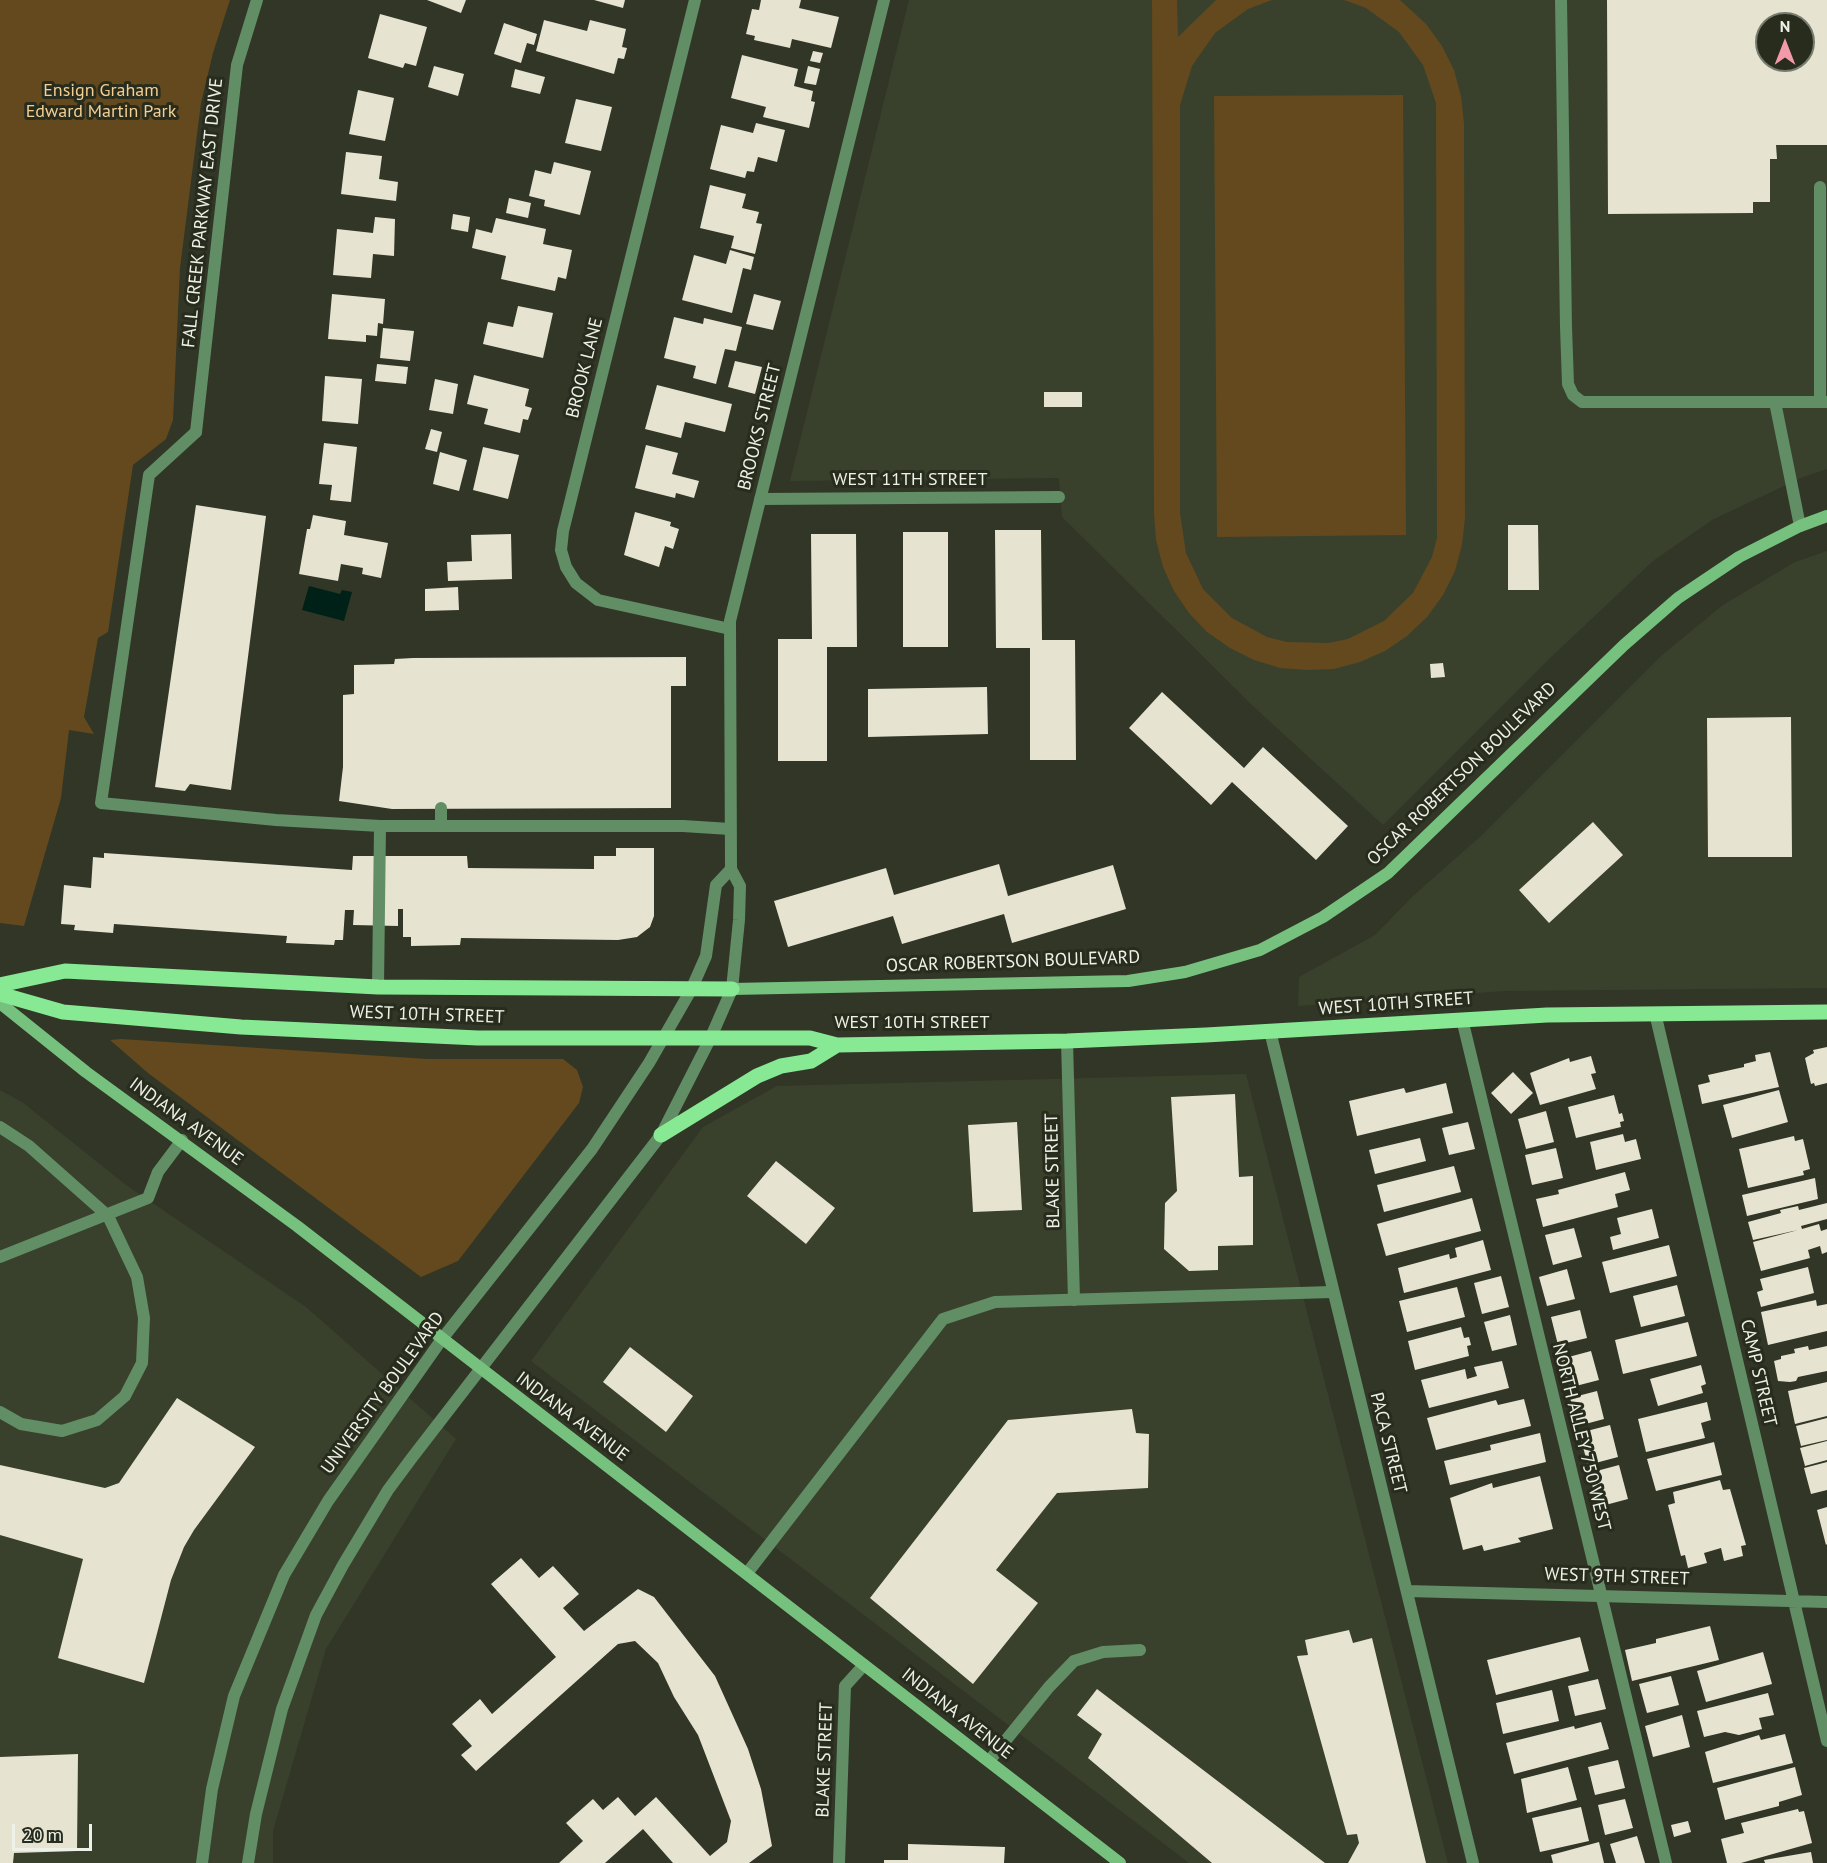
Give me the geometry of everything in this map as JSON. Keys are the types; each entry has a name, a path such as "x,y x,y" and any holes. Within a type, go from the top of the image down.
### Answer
{"main road":[{"name":"OSCAR ROBERTSON BOULEVARD","path":"691,990 1128,981 1185,972 1260,950 1323,917 1388,873 1624,645 1678,598 1738,557 1800,526 1827,516"},
{"name":"WEST 10TH STREET","path":"0,985 65,970 378,987 691,990"},
{"name":"WEST 10TH STREET","path":"0,994 63,1012 241,1027 478,1038 810,1038 837,1045 1067,1041 1462,1019 1655,1013 1827,1012"},
{"name":"INDIANA AVENUE","path":"0,1003 87,1072 182,1140 748,1572 1120,1863"},
{"path":"661,1135 757,1076 781,1066 811,1061 837,1045"}],"street":[{"name":"FALL CREEK PARKWAY EAST DRIVE","path":"257,0 237,65 196,432 149,475 101,803 276,820 380,826"},
{"name":"BROOK LANE","path":"695,0 563,531 561,550 566,567 576,584 598,600 730,629"},
{"name":"BROOKS STREET","path":"732,989 738,944 740,886 730,869 730,629 884,0"},
{"path":"1561,0 1568,384 1573,395 1582,402 1824,402 1820,187"},
{"path":"1775,402 1800,526"},
{"name":"WEST 11TH STREET","path":"760,499 1059,497"},
{"path":"441,808 441,826"},
{"path":"378,987 380,826 683,826 730,829"},
{"path":"691,990 706,956 716,885 730,869"},
{"path":"248,1863 271,1748 282,1709 316,1615 388,1490 661,1135 711,1037 732,989"},
{"name":"UNIVERSITY BOULEVARD","path":"202,1863 212,1789 234,1696 284,1575 328,1501 441,1339 592,1149 649,1063 691,990"},
{"name":"CAMP STREET","path":"1655,1013 1827,1741"},
{"name":"NORTH ALLEY 750 WEST","path":"1462,1019 1666,1863"},
{"name":"PACA STREET","path":"1270,1031 1473,1863"},
{"name":"BLAKE STREET","path":"1067,1041 1074,1300"},
{"path":"0,1127 29,1146 108,1215 137,1277 144,1318 142,1363 125,1396 97,1419 62,1431 21,1424 0,1412"},
{"path":"0,1257 148,1198 158,1172 182,1140"},
{"path":"748,1572 943,1319 995,1302 1332,1292"},
{"name":"WEST 9TH STREET","path":"1407,1591 1827,1602"},
{"path":"989,1761 1049,1687 1074,1661 1103,1653 1140,1650"},
{"name":"BLAKE STREET","path":"839,1863 845,1686 864,1665"}],"shaded area":[{"path":"909,0 1827,0 1827,469 1803,477 1712,520 1653,561 1547,661 1383,825 1254,707 1062,517 1059,478 790,481"},
{"path":"1827,551 1827,988 1504,991 1298,1006 1299,977 1375,935 1413,896 1482,835 1662,655 1723,605 1795,562"},
{"path":"309,586 340,594 342,590 352,592 344,621 302,610"},
{"path":"1246,1074 1448,1863 1189,1863 531,1361 703,1127 777,1086"},
{"path":"0,1090 22,1102 126,1185 306,1307 456,1439 326,1649 273,1831 273,1863 0,1863"}],"green space":[{"name":"Ensign Graham Edward Martin Park","path":"0,0 230,0 213,53 201,103 180,268 173,420 166,439 133,465 108,632 98,638 84,717 94,734 69,730 61,798 24,926 0,923"},
{"path":"1152,0 1177,0 1178,37 1216,0 1272,0 1248,9 1215,33 1192,66 1180,105 1180,513 1186,553 1203,589 1232,618 1267,637 1287,642 1328,643 1348,639 1384,621 1413,593 1432,557 1437,538 1436,103 1423,65 1399,32 1366,8 1344,0 1400,0 1426,24 1442,46 1454,70 1461,96 1464,123 1465,518 1462,545 1455,571 1443,595 1427,617 1407,636 1385,651 1360,662 1334,669 1307,670 1280,668 1254,660 1230,648 1207,632 1189,613 1174,591 1163,567 1156,540 1154,514"},
{"path":"1403,95 1406,535 1217,537 1214,96"},
{"path":"110,1040 428,1059 563,1059 577,1070 583,1087 579,1103 458,1261 421,1277 148,1073"}],"building":[{"path":"427,0 466,0 461,13"},
{"path":"594,0 625,0 623,8"},
{"path":"761,0 801,0 799,8 839,17 831,48 792,39 790,48 754,40 755,36 746,34 752,9 759,10"},
{"path":"1607,0 1827,0 1827,145 1776,145 1777,159 1770,159 1770,202 1753,202 1753,213 1608,214"},
{"path":"380,14 427,27 416,66 405,63 403,68 368,58"},
{"path":"544,20 587,31 590,20 626,29 622,47 627,48 624,59 618,58 614,74 536,51"},
{"path":"504,23 537,34 534,45 527,43 521,63 494,54"},
{"path":"813,51 823,53 820,63 810,61"},
{"path":"742,55 798,69 794,86 813,91 811,101 815,102 809,128 763,117 766,107 731,98"},
{"path":"434,66 464,74 458,96 428,87"},
{"path":"808,66 820,69 816,85 804,83"},
{"path":"515,69 545,77 540,94 511,87"},
{"path":"358,90 394,98 385,141 349,134"},
{"path":"576,99 612,107 601,151 565,143"},
{"path":"756,123 785,130 777,162 758,157 754,172 747,171 745,178 710,169 721,125 753,133"},
{"path":"346,152 382,156 379,179 398,182 396,201 341,194"},
{"path":"554,162 591,171 580,215 544,206 545,200 529,196 535,170 551,174"},
{"path":"710,185 746,194 742,208 759,212 756,223 762,224 755,254 731,248 734,236 700,228"},
{"path":"509,198 531,203 528,218 506,213"},
{"path":"453,214 470,217 468,232 451,229"},
{"path":"375,217 395,219 394,256 373,254 371,278 333,275 337,229 373,233"},
{"path":"496,218 546,229 543,244 572,250 566,279 558,277 555,291 501,279 506,256 472,248 476,229 492,233"},
{"path":"730,250 754,257 751,270 743,268 732,313 682,300 694,255 726,264"},
{"path":"332,294 385,299 383,324 378,323 377,336 366,335 366,342 328,339"},
{"path":"754,294 781,301 773,330 746,324"},
{"path":"518,306 553,313 543,358 483,344 488,322 513,327"},
{"path":"674,317 703,324 704,318 742,327 736,351 725,349 716,384 693,378 696,366 664,358"},
{"path":"383,328 414,331 410,361 380,358"},
{"path":"735,361 762,367 755,394 728,387"},
{"path":"377,364 408,367 406,384 375,381"},
{"path":"474,375 529,389 525,406 532,408 528,420 523,419 520,433 484,424 488,409 467,404"},
{"path":"325,376 362,379 358,424 322,421"},
{"path":"435,379 458,384 453,414 429,410"},
{"path":"657,385 732,404 725,432 685,422 681,438 645,429"},
{"path":"1044,392 1082,392 1082,407 1044,407"},
{"path":"431,429 442,432 437,452 425,449"},
{"path":"324,443 357,447 351,502 330,500 332,485 319,484"},
{"path":"646,445 678,453 672,474 699,481 694,498 676,493 675,498 635,488"},
{"path":"483,447 519,455 508,499 473,490"},
{"path":"440,452 467,460 459,491 433,484"},
{"path":"196,505 266,516 231,790 190,784 185,791 155,787"},
{"path":"635,512 671,522 670,526 679,529 673,549 665,546 659,567 624,555"},
{"path":"313,515 346,521 344,535 388,543 381,578 362,574 363,568 341,564 338,581 299,574 307,529 310,529"},
{"path":"1508,525 1538,525 1539,590 1508,590"},
{"path":"995,530 1041,530 1042,640 1075,640 1076,760 1030,760 1030,648 996,648"},
{"path":"903,532 948,532 948,647 903,647"},
{"path":"511,534 512,579 448,581 447,562 472,561 471,535"},
{"path":"811,534 856,534 857,647 827,647 827,761 778,761 778,639 812,639"},
{"path":"458,587 459,610 425,611 425,589"},
{"path":"686,657 686,686 671,686 671,808 392,809 339,801 343,767 343,695 354,694 354,665 394,664 395,659 413,658"},
{"path":"1443,663 1445,677 1431,678 1430,664"},
{"path":"987,687 988,734 868,737 868,689"},
{"path":"1162,692 1244,768 1263,747 1348,826 1316,860 1232,782 1211,805 1129,728"},
{"path":"1791,717 1792,857 1708,857 1707,718"},
{"path":"1593,822 1623,855 1549,923 1519,890"},
{"path":"616,848 654,848 654,916 650,927 637,937 618,940 461,938 460,945 411,946 411,937 403,937 403,909 398,909 398,926 353,925 354,910 345,910 343,940 335,940 334,945 286,943 287,936 114,924 113,933 74,930 75,925 61,924 64,885 91,888 93,857 104,858 104,853 352,870 353,856 467,856 468,868 594,869 594,856 616,856"},
{"path":"999,864 1008,896 1113,865 1126,909 1012,943 1004,914 902,944 893,916 788,947 774,901 886,868 894,895"},
{"path":"1827,1047 1827,1083 1815,1086 1814,1083 1811,1084 1805,1058 1814,1053 1813,1050"},
{"path":"1770,1052 1779,1087 1702,1104 1698,1085 1710,1082 1708,1075 1744,1067 1744,1064 1756,1061 1755,1055"},
{"path":"1591,1056 1596,1073 1591,1074 1596,1089 1540,1105 1530,1073 1569,1058 1570,1062"},
{"path":"1513,1072 1533,1093 1511,1114 1491,1093"},
{"path":"1446,1083 1453,1113 1357,1136 1349,1101 1404,1088 1406,1093"},
{"path":"1779,1090 1788,1122 1732,1138 1723,1105"},
{"path":"1235,1094 1239,1177 1253,1176 1253,1245 1218,1246 1218,1270 1189,1271 1164,1249 1165,1203 1177,1191 1171,1097"},
{"path":"1614,1095 1619,1114 1622,1113 1624,1121 1620,1122 1621,1127 1576,1138 1568,1107"},
{"path":"1546,1111 1554,1142 1526,1149 1518,1119"},
{"path":"1017,1122 1022,1210 973,1212 968,1125"},
{"path":"1468,1122 1475,1149 1449,1155 1442,1128"},
{"path":"1623,1134 1625,1142 1636,1139 1641,1159 1596,1170 1590,1142"},
{"path":"1794,1136 1795,1141 1803,1139 1810,1169 1803,1171 1804,1175 1748,1188 1739,1149"},
{"path":"1420,1138 1426,1161 1375,1174 1369,1150"},
{"path":"1556,1148 1563,1178 1532,1185 1525,1155"},
{"path":"776,1161 835,1208 806,1244 747,1196"},
{"path":"1454,1166 1461,1192 1384,1212 1377,1185"},
{"path":"1625,1172 1630,1190 1615,1194 1618,1207 1543,1227 1536,1199 1559,1194 1558,1190"},
{"path":"1815,1178 1818,1199 1747,1216 1742,1195"},
{"path":"1472,1198 1481,1231 1386,1256 1377,1224"},
{"path":"1827,1203 1827,1219 1801,1226 1802,1229 1819,1224 1821,1231 1827,1229 1827,1252 1822,1254 1820,1246 1808,1250 1810,1258 1761,1271 1753,1242 1798,1230 1753,1240 1748,1222 1781,1213 1780,1210 1798,1206 1799,1210"},
{"path":"1652,1209 1659,1238 1613,1250 1610,1237 1621,1234 1617,1218"},
{"path":"1574,1228 1582,1257 1553,1265 1545,1235"},
{"path":"1483,1240 1491,1270 1404,1293 1398,1268 1449,1254 1450,1259 1457,1257 1455,1248"},
{"path":"1669,1245 1677,1276 1610,1293 1602,1262"},
{"path":"1808,1267 1814,1293 1761,1307 1757,1292 1763,1290 1760,1279"},
{"path":"1567,1269 1575,1299 1547,1306 1539,1277"},
{"path":"1501,1276 1509,1307 1482,1314 1474,1283"},
{"path":"1677,1285 1685,1316 1641,1327 1633,1296"},
{"path":"1457,1287 1465,1317 1407,1332 1399,1301"},
{"path":"1816,1300 1817,1306 1827,1304 1827,1331 1768,1345 1761,1312"},
{"path":"1580,1310 1587,1338 1558,1345 1551,1317"},
{"path":"1510,1315 1517,1345 1492,1351 1484,1322"},
{"path":"1688,1322 1697,1356 1623,1374 1615,1340"},
{"path":"1461,1327 1464,1338 1469,1337 1471,1345 1467,1346 1469,1356 1415,1370 1408,1341"},
{"path":"1808,1346 1809,1350 1827,1346 1827,1371 1798,1377 1796,1381 1778,1381 1774,1361 1781,1359 1781,1356 1795,1353 1794,1349"},
{"path":"630,1347 693,1396 666,1432 603,1382"},
{"path":"1591,1351 1599,1380 1568,1388 1561,1359"},
{"path":"1502,1361 1509,1388 1429,1408 1421,1380 1465,1369 1467,1379 1477,1376 1474,1367"},
{"path":"1701,1365 1706,1384 1701,1386 1703,1393 1658,1406 1650,1379"},
{"path":"1827,1382 1827,1416 1795,1424 1788,1391"},
{"path":"1597,1391 1604,1419 1578,1426 1570,1398"},
{"path":"177,1398 255,1447 184,1547 171,1580 144,1683 58,1658 83,1559 0,1535 0,1465 105,1488 119,1483"},
{"path":"1524,1399 1531,1426 1436,1450 1427,1418 1496,1400 1498,1405"},
{"path":"1707,1402 1711,1420 1701,1423 1705,1438 1646,1452 1638,1419"},
{"path":"1132,1409 1136,1433 1149,1434 1148,1488 1057,1493 996,1570 1038,1603 973,1684 870,1598 1008,1420"},
{"path":"1827,1418 1827,1440 1801,1446 1796,1426"},
{"path":"1610,1425 1618,1457 1588,1465 1579,1433"},
{"path":"1540,1433 1546,1462 1450,1485 1444,1461 1491,1450 1490,1445"},
{"path":"1827,1441 1827,1460 1805,1466 1800,1448"},
{"path":"1714,1442 1722,1475 1656,1491 1647,1459"},
{"path":"1827,1462 1827,1490 1811,1494 1804,1468"},
{"path":"1619,1465 1628,1499 1598,1507 1589,1473"},
{"path":"1540,1476 1553,1529 1518,1538 1521,1542 1484,1551 1482,1545 1463,1550 1450,1498 1492,1483 1493,1488"},
{"path":"1720,1480 1723,1490 1730,1489 1746,1545 1741,1546 1743,1556 1724,1561 1721,1548 1704,1553 1707,1563 1688,1568 1685,1555 1681,1556 1668,1505 1675,1503 1673,1492"},
{"path":"1827,1507 1827,1544 1826,1545 1817,1510"},
{"path":"521,1558 539,1578 553,1566 579,1594 563,1608 584,1631 638,1589 654,1597 715,1676 748,1749 761,1789 772,1846 749,1863 673,1863 643,1829 605,1863 559,1863 583,1841 566,1823 593,1799 603,1810 618,1797 635,1816 656,1797 710,1856 727,1842 731,1821 698,1735 674,1697 658,1663 635,1641 618,1644 476,1771 461,1755 472,1746 452,1724 480,1699 492,1714 556,1657 491,1584"},
{"path":"1710,1626 1719,1660 1632,1681 1625,1650 1656,1643 1656,1639"},
{"path":"1349,1630 1353,1643 1372,1638 1426,1863 1348,1863 1359,1843 1357,1834 1347,1835 1297,1656 1308,1655 1305,1640"},
{"path":"1580,1637 1589,1671 1496,1695 1487,1660"},
{"path":"1763,1652 1772,1684 1706,1702 1697,1671"},
{"path":"1671,1676 1679,1705 1647,1713 1639,1684"},
{"path":"1598,1679 1606,1709 1575,1716 1568,1686"},
{"path":"1097,1689 1325,1863 1212,1863 1088,1758 1102,1734 1077,1715"},
{"path":"1552,1690 1559,1721 1503,1734 1496,1703"},
{"path":"1768,1693 1774,1715 1759,1718 1762,1729 1739,1735 1725,1732 1704,1737 1697,1711"},
{"path":"1682,1715 1690,1747 1653,1757 1645,1726"},
{"path":"1601,1722 1609,1749 1514,1774 1506,1743 1574,1726 1575,1729"},
{"path":"1785,1734 1793,1763 1713,1783 1705,1752 1759,1735 1761,1740"},
{"path":"78,1754 77,1851 14,1853 13,1863 0,1863 0,1757"},
{"path":"1618,1760 1625,1788 1595,1795 1588,1767"},
{"path":"1568,1767 1577,1800 1527,1813 1521,1779"},
{"path":"1795,1767 1802,1795 1779,1802 1779,1806 1725,1820 1717,1788"},
{"path":"1625,1799 1633,1828 1605,1835 1598,1805"},
{"path":"1581,1807 1589,1841 1540,1852 1532,1818"},
{"path":"1798,1809 1799,1812 1804,1811 1812,1843 1741,1863 1727,1863 1721,1839 1744,1833 1741,1823"},
{"path":"1688,1821 1691,1832 1674,1837 1671,1825"},
{"path":"1637,1836 1645,1863 1616,1863 1610,1844"},
{"path":"1599,1842 1604,1863 1553,1863 1551,1855"},
{"path":"908,1844 1005,1847 1004,1863 884,1863 884,1860 908,1860"},
{"path":"1811,1852 1813,1863 1765,1863 1764,1860"}]}
